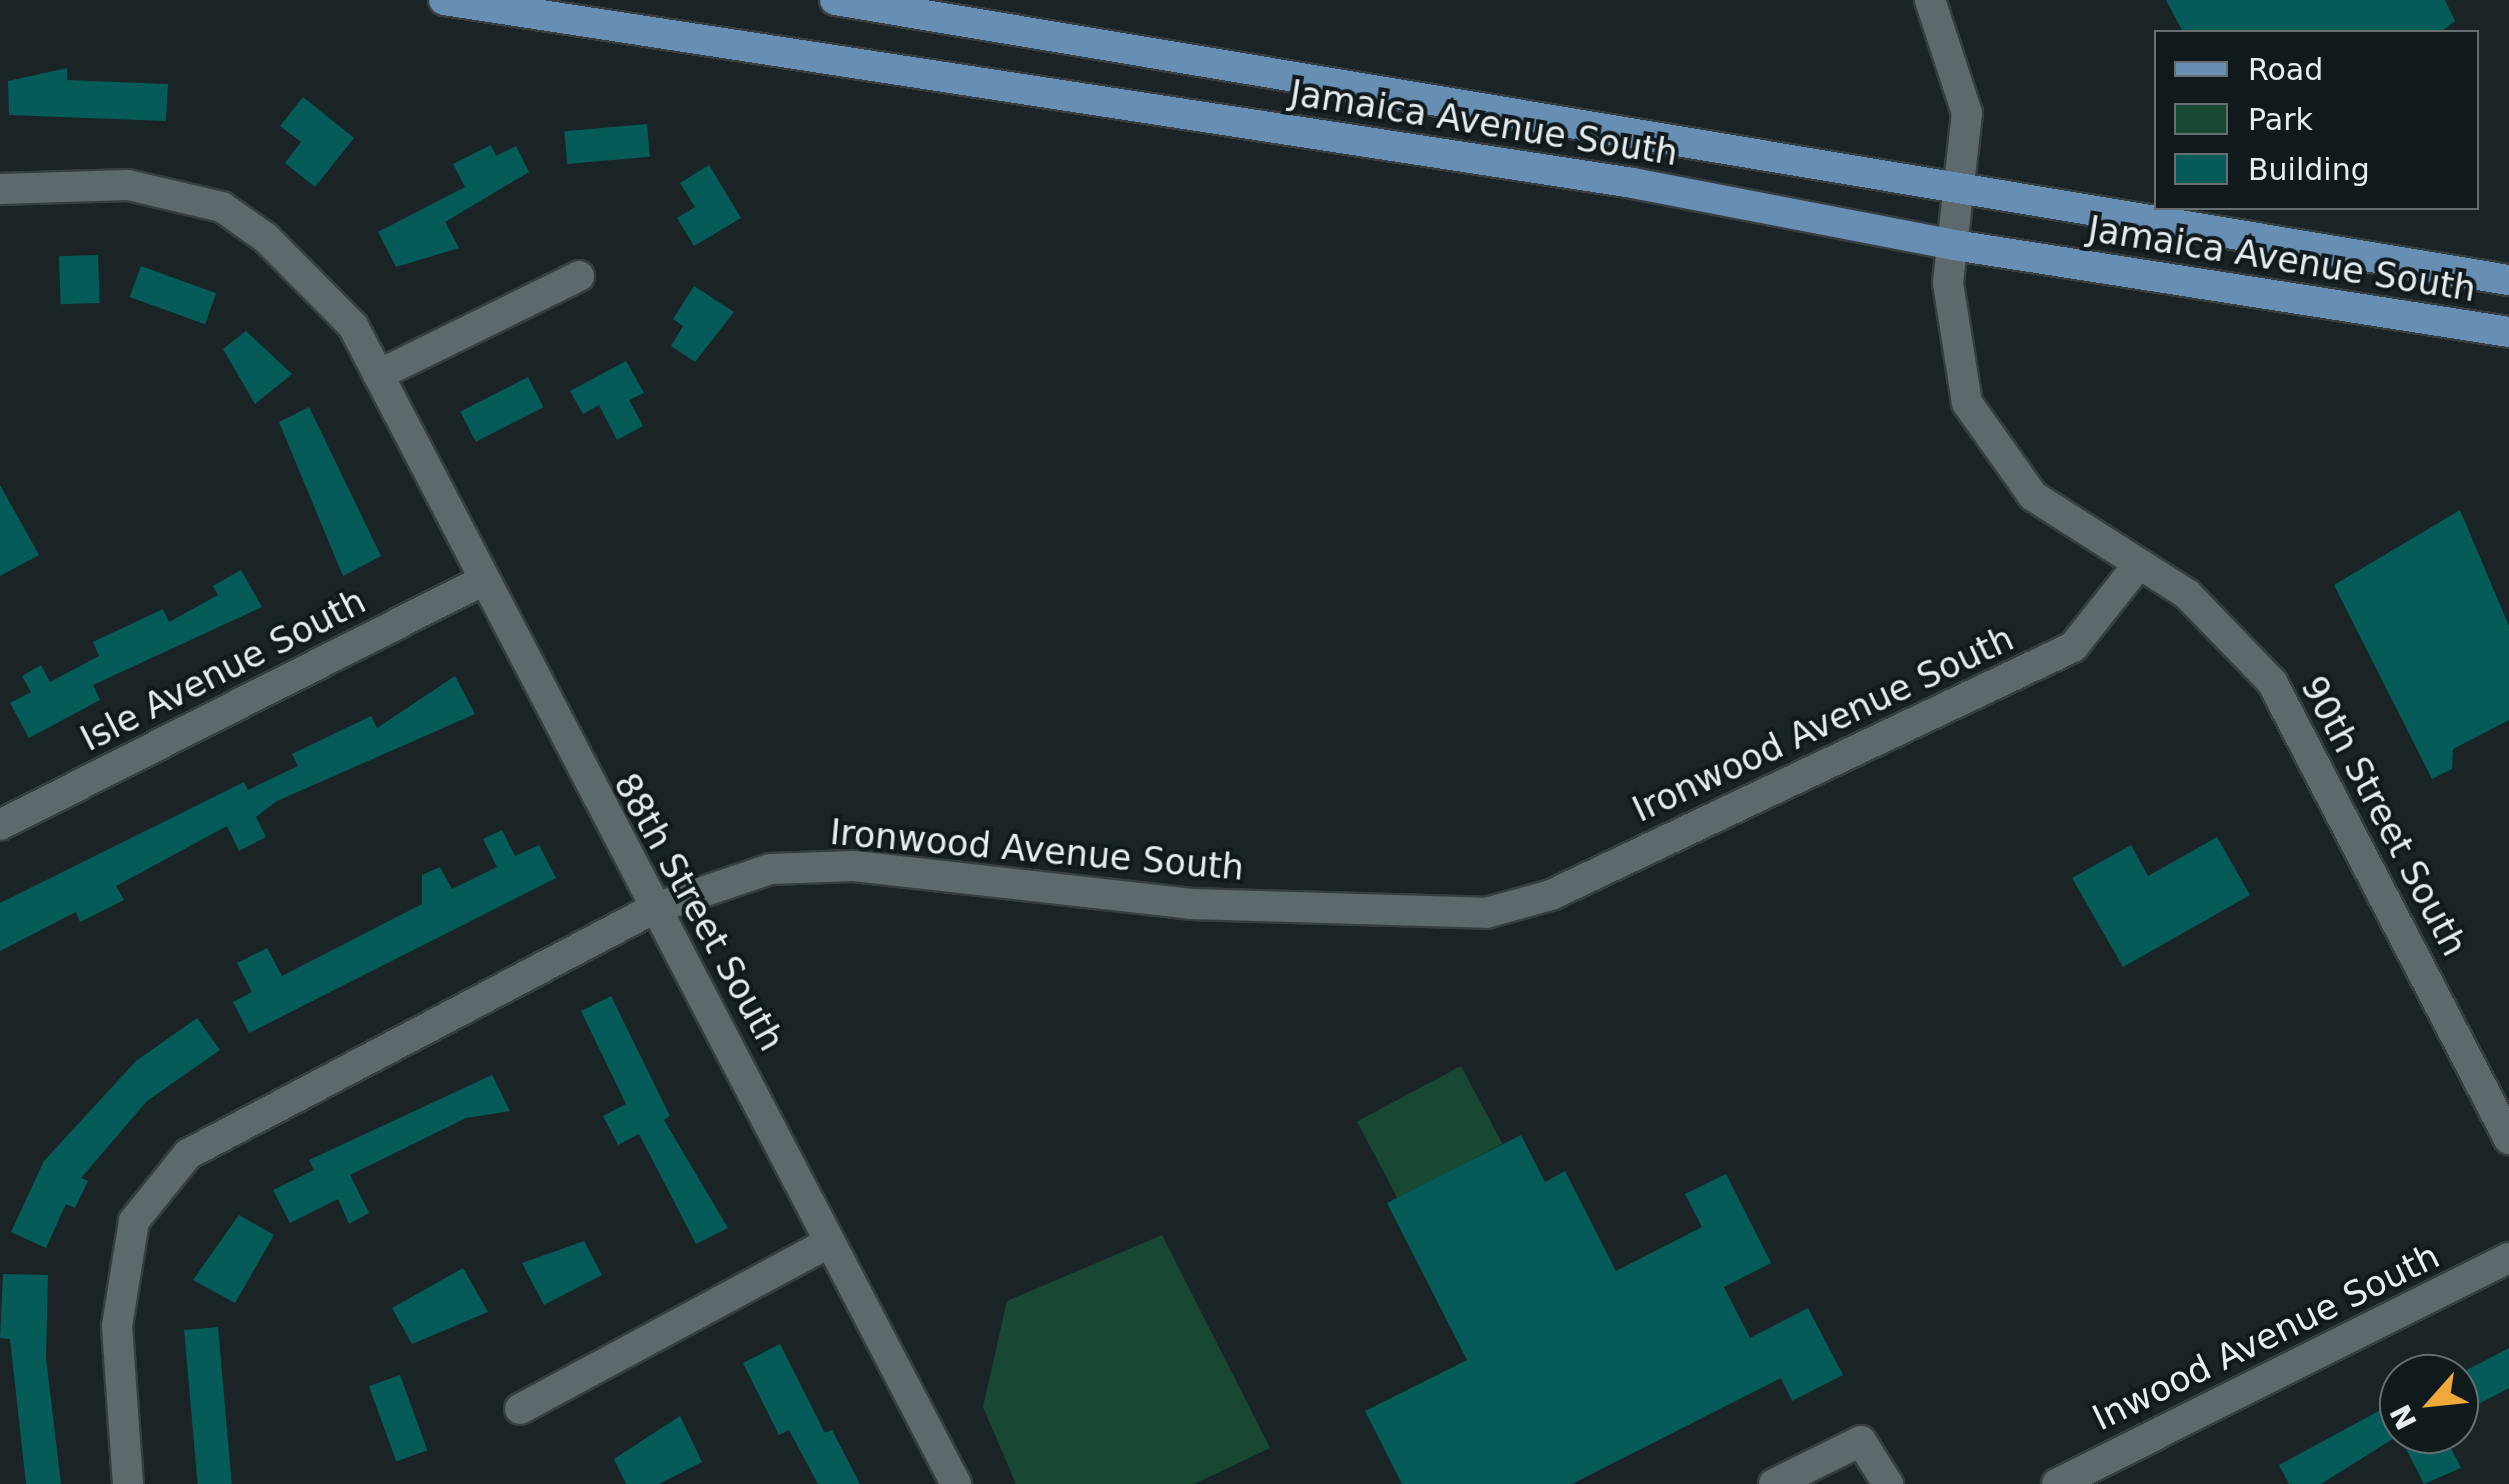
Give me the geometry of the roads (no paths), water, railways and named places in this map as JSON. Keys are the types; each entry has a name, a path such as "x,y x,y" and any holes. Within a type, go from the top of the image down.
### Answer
{"main road":[{"name":"Jamaica Avenue South","path":"444,0 1613,180 1954,245 2509,332"},
{"name":"Jamaica Avenue South","path":"835,0 1964,192 2509,280"}],"street":[{"name":"90th Street South","path":"1930,0 1962,79 1964,192 1954,245 1949,332 1984,435 2033,496 2218,620 2272,682 2509,1139"},
{"name":"88th Street South","path":"0,190 128,185 222,207 314,284 353,326 480,582 956,1484"},
{"path":"378,375 580,276"},
{"name":"Ironwood Avenue South","path":"128,1484 117,1326 134,1221 188,1154 655,908 770,869 854,866 1191,904 1486,913 1551,895 2073,647 2138,565"},
{"name":"Isle Avenue South","path":"2,820 480,582"},
{"path":"520,1408 828,1242"},
{"name":"Inwood Avenue South","path":"2057,1484 2509,1258"},
{"path":"1774,1484 1861,1441 1888,1484"}]}
